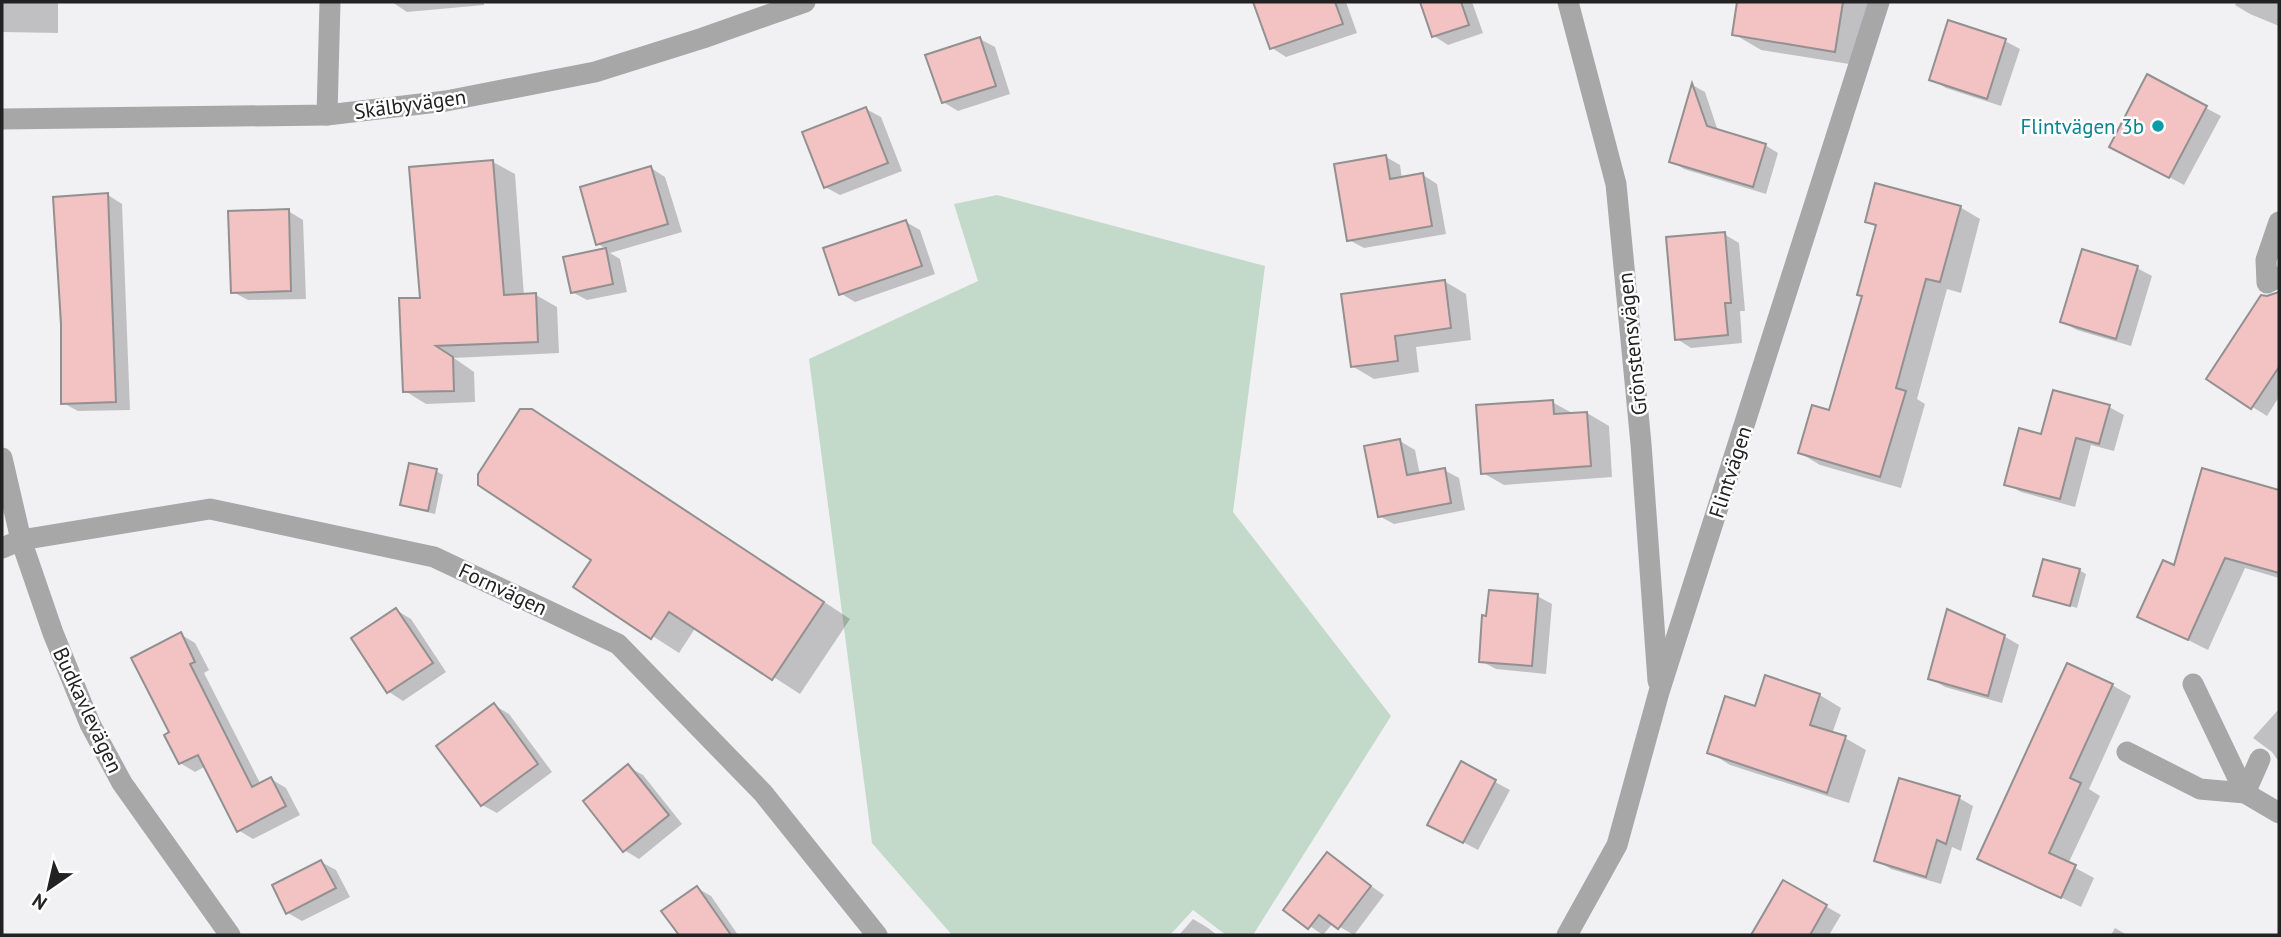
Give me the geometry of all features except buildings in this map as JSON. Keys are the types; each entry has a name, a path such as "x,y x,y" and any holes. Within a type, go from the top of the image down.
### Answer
{"street":[{"path":"327,115 330,2"},
{"name":"Skälbyvägen","path":"2,119 327,115 446,102 595,72 805,2"},
{"name":"Grönstensvägen","path":"1568,2 1616,184 1641,444 1659,692"},
{"name":"Flintvägen","path":"1567,935 1617,845 1659,692 1879,2"},
{"path":"2279,222 2266,260 2267,283 2279,277"},
{"name":"Budkavlevägen","path":"2,458 11,544 90,724 122,783 230,935"},
{"name":"Fornvägen","path":"11,544 210,509 434,557 618,644 763,793 877,935"},
{"path":"2193,684 2245,793"},
{"path":"2127,752 2200,789 2245,793 2279,813"},
{"path":"2245,793 2260,759"}],"green space":[{"path":"997,195 1265,266 1233,512 1391,716 1253,935 1226,935 1193,910 1170,935 952,935 872,843 809,359 978,281 954,204"}],"place":[{"name":"Flintvägen 3b","path":"2158,126"}]}
